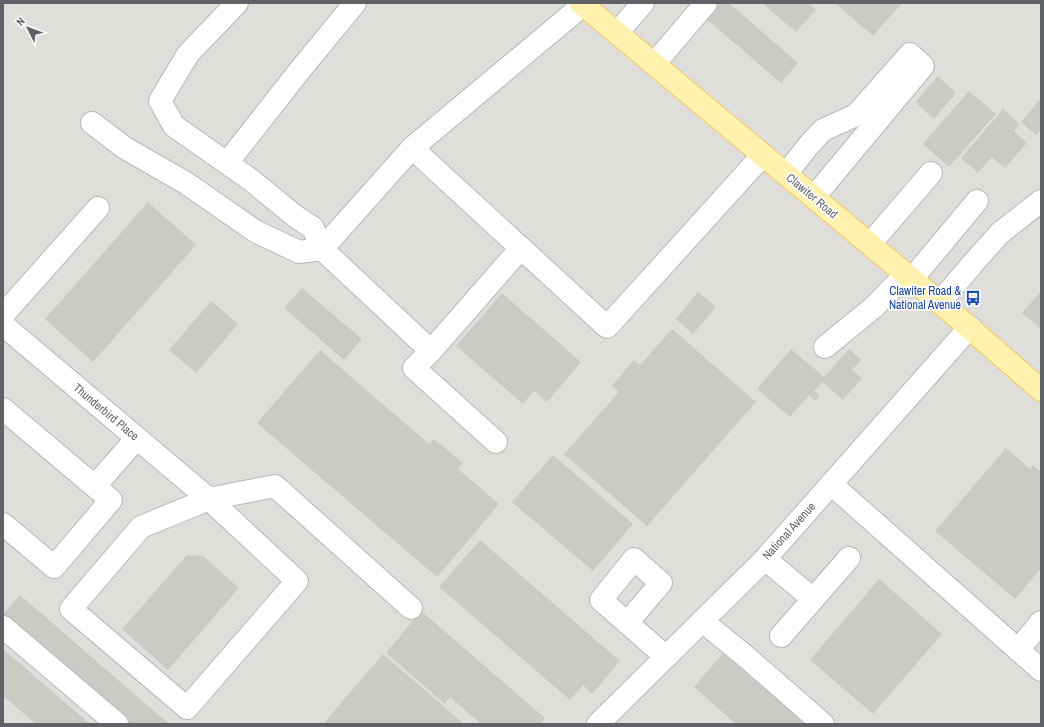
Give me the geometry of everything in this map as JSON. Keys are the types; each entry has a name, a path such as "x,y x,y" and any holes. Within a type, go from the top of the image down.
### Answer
{"main road":[{"name":"Clawiter Road","path":"582,4 970,327 1041,390"}],"street":[{"path":"237,3 188,54 160,101 174,126 251,180 295,216 313,228 322,249 431,351"},
{"path":"227,163 355,3"},
{"path":"617,33 643,3"},
{"path":"654,64 706,3"},
{"path":"92,123 125,148 186,183 255,231 299,252 322,249 412,148 582,4"},
{"path":"786,174 823,130 856,115 910,54 923,66 814,197"},
{"path":"412,148 607,327 763,155"},
{"path":"870,244 931,173"},
{"path":"940,302 1000,233 1041,200"},
{"path":"825,347 909,277 977,201"},
{"path":"3,315 98,208"},
{"path":"496,442 414,368 431,351 522,248"},
{"name":"Thunderbird Place","path":"3,325 209,499 297,580 187,708 71,609 141,528 209,499"},
{"name":"National Avenue","path":"598,724 765,559 970,327"},
{"path":"3,409 111,500 54,567 3,524"},
{"path":"95,486 137,438"},
{"path":"831,484 1041,670"},
{"path":"209,499 275,486 412,608"},
{"path":"782,636 848,558"},
{"path":"765,559 813,599"},
{"path":"702,621 744,655 823,724"},
{"path":"1018,650 1041,622"},
{"path":"627,623 666,657"},
{"path":"3,627 117,724"}],"shaded area":[{"path":"3,3 1041,3 1041,724 3,724"}],"building":[{"path":"715,3 729,3 798,63 781,83 703,16"},
{"path":"762,3 808,3 816,10 796,32"},
{"path":"835,3 902,3 873,36"},
{"path":"938,76 956,93 934,119 915,102"},
{"path":"969,91 996,114 949,167 923,144"},
{"path":"1041,98 1041,129 1036,135 1021,122"},
{"path":"1003,109 1020,124 1014,131 1027,143 1005,168 992,157 978,173 961,158"},
{"path":"148,202 196,245 93,362 45,319"},
{"path":"302,288 362,339 344,360 284,308"},
{"path":"1041,291 1041,329 1022,313"},
{"path":"698,292 716,307 693,334 676,319"},
{"path":"502,293 581,362 547,402 534,391 523,404 456,346"},
{"path":"211,301 238,324 196,373 169,350"},
{"path":"672,329 756,402 647,526 564,454 619,392 612,386 634,360 640,365"},
{"path":"791,349 824,377 849,349 861,360 852,370 862,378 843,400 822,382 814,391 820,396 815,401 809,395 790,417 757,389"},
{"path":"320,350 429,444 434,439 463,463 458,469 499,504 437,577 257,423"},
{"path":"1006,448 1030,469 1033,465 1041,472 1041,568 1015,599 935,531"},
{"path":"553,455 633,524 593,571 512,502"},
{"path":"480,540 620,661 592,694 583,685 570,700 439,587"},
{"path":"187,555 203,556 239,588 168,670 122,629"},
{"path":"879,579 942,634 873,714 810,660"},
{"path":"20,595 169,724 128,724 3,615"},
{"path":"421,611 545,718 540,724 481,724 450,697 445,704 386,653"},
{"path":"3,649 90,724 36,724 3,696"},
{"path":"723,653 805,724 736,724 694,687"},
{"path":"383,654 464,724 323,724"}],"place":[{"name":"Clawiter Road & National Avenue","path":"973,298"}]}
